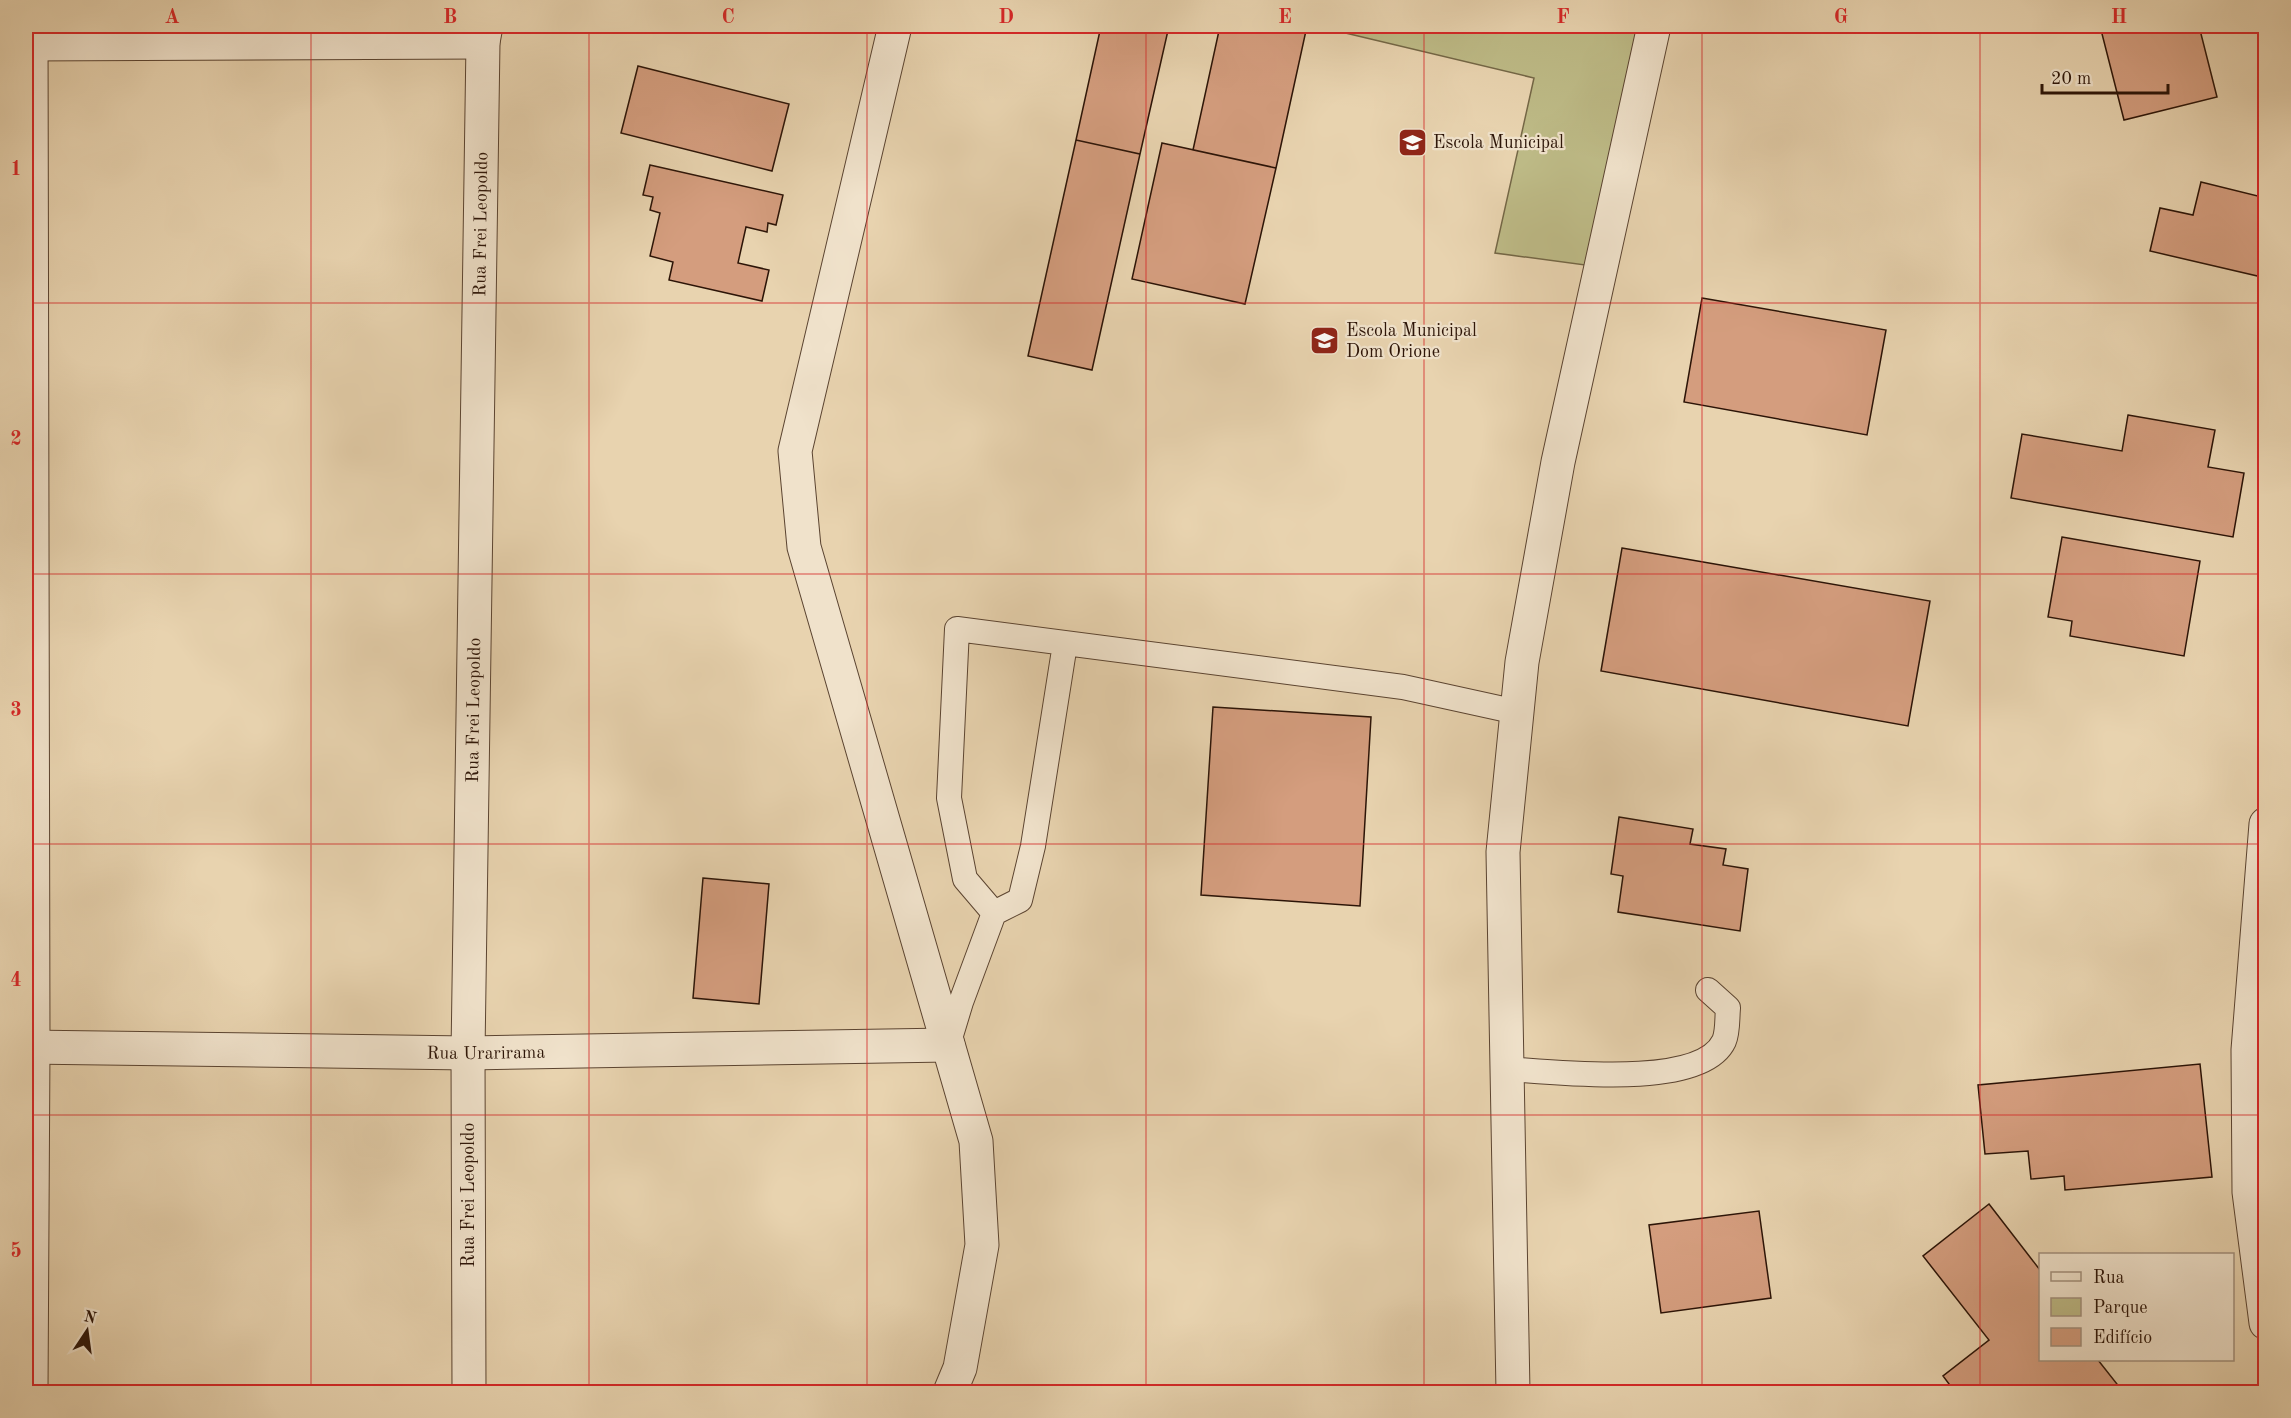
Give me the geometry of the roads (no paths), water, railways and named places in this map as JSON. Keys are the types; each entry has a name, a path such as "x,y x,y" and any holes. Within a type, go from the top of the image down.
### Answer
{"street":[{"path":"895,26 795,451 804,548 976,1141 982,1245 960,1368 950,1392"},
{"path":"1513,1392 1503,852 1522,662 1558,462 1654,26"},
{"path":"31,1392 29,38 485,34"},
{"name":"Rua Frei Leopoldo","path":"469,1392 468,1053 485,34"},
{"path":"2265,824 2248,1050 2249,1192 2265,1323"},
{"name":"Rua Urarirama","path":"29,1047 468,1053 948,1045"}],"lane":[{"path":"994,914 965,879 949,798 957,629 1403,687 1517,712"},
{"path":"948,1045 961,1002 994,914 1020,900 1033,846 1065,644"},
{"path":"1508,1069 1658,1074 1703,1063 1724,1041 1728,1008 1708,990"}],"place":[{"name":"Escola Municipal","path":"1412,142"},
{"name":"Escola Municipal Dom Orione","path":"1325,340"}]}
